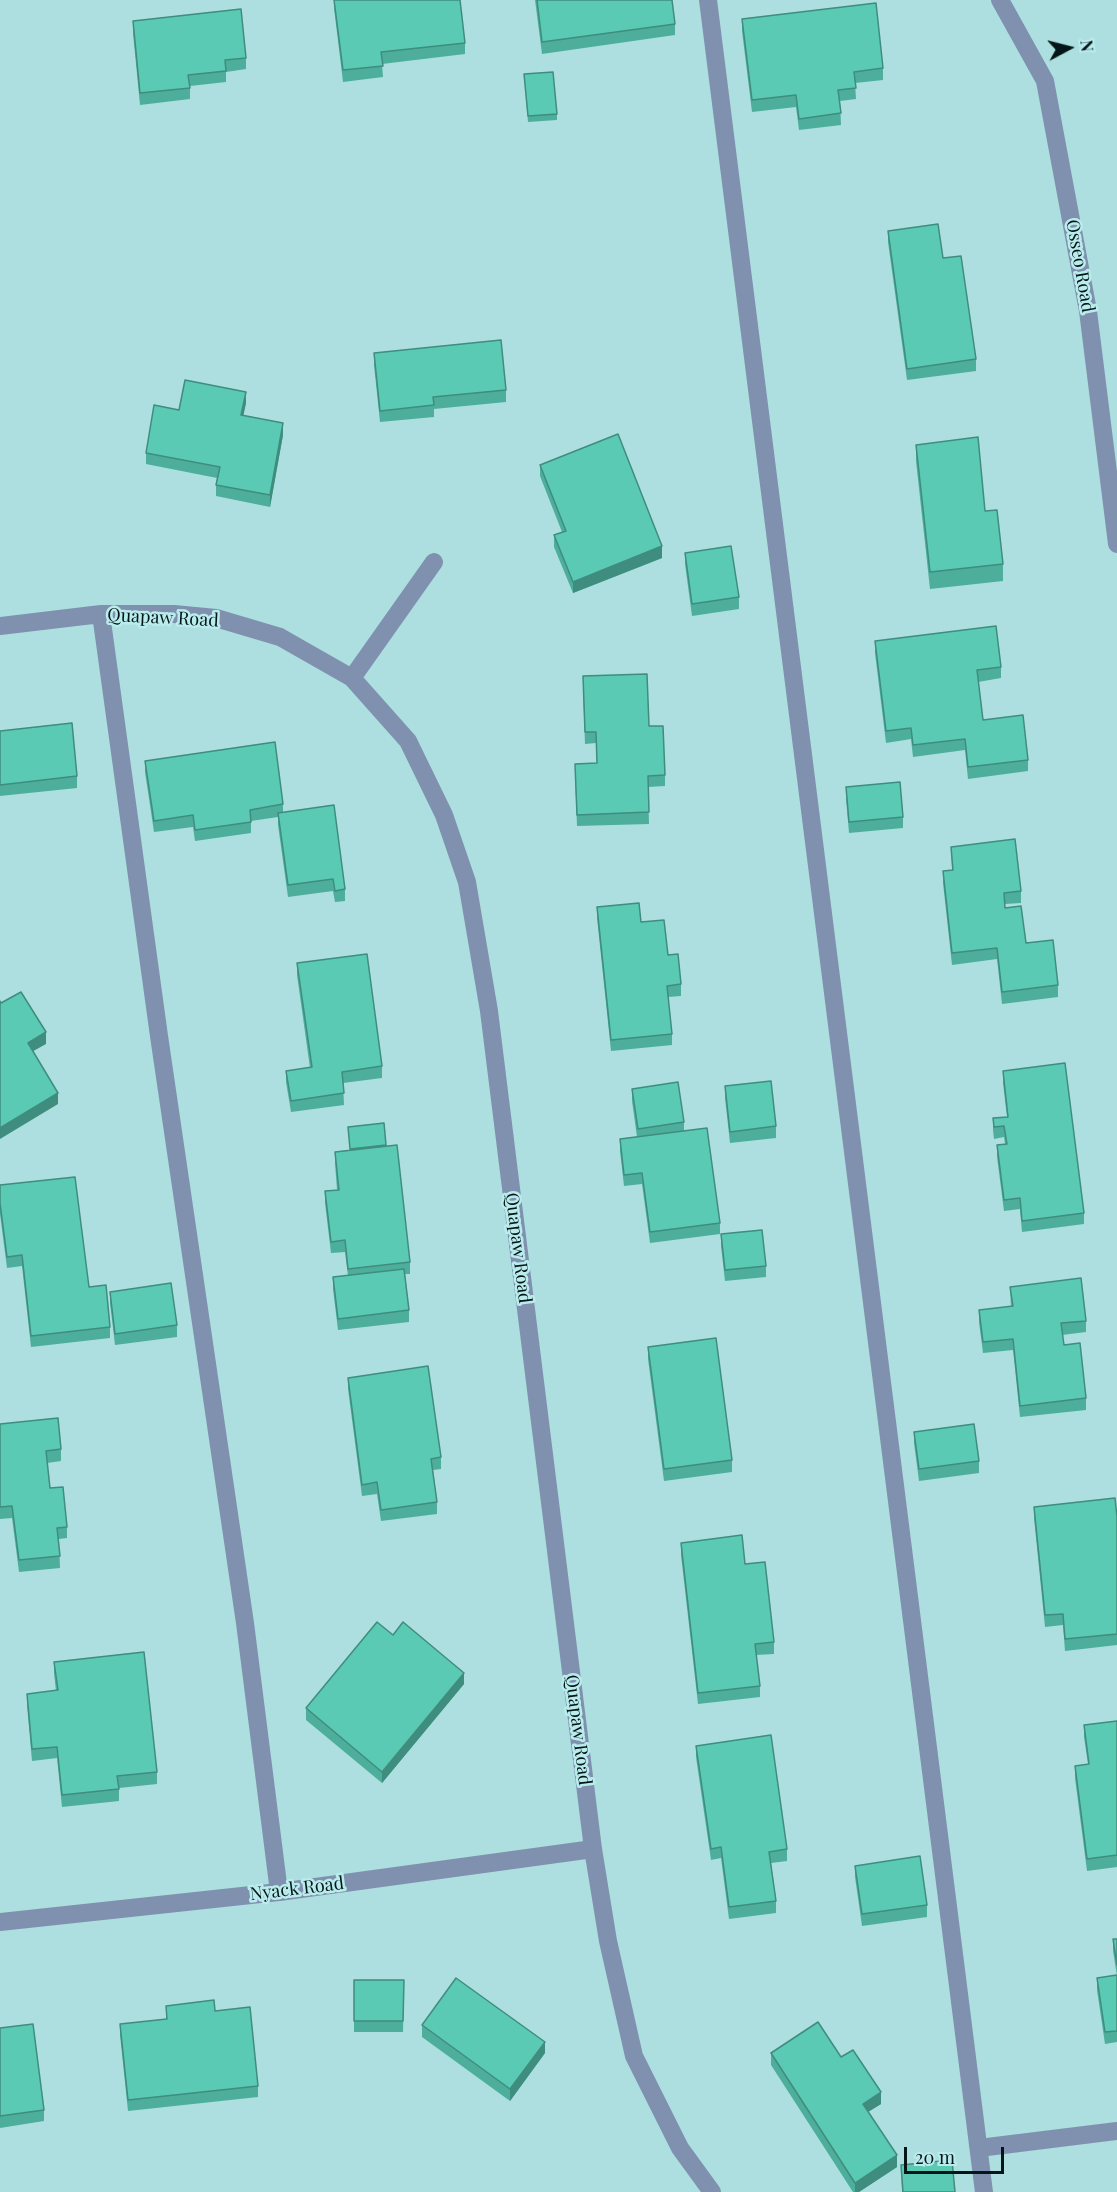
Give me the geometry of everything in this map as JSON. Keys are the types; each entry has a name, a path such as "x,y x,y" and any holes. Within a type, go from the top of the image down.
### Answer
{"street":[{"path":"708,0 984,2192"},
{"name":"Osseo Road","path":"1000,0 1045,81 1088,311 1117,544"},
{"path":"352,678 434,562"},
{"path":"102,614 159,1036 245,1623 279,1892"},
{"name":"Quapaw Road","path":"0,626 102,614 174,614 216,618 280,637 352,678 408,741 444,815 467,882 489,1011 593,1849 608,1941 634,2055 680,2148 712,2192"},
{"name":"Nyack Road","path":"0,1922 279,1892 593,1849"},
{"path":"979,2148 1117,2132"}],"building":[{"path":"334,0 460,0 465,43 381,52 383,66 343,70"},
{"path":"537,0 672,0 675,24 542,42"},
{"path":"876,3 883,68 854,72 856,88 838,90 841,113 799,119 796,95 752,100 742,19"},
{"path":"241,9 246,58 225,60 226,71 188,75 190,88 140,93 133,21"},
{"path":"553,72 557,114 528,116 524,74"},
{"path":"938,224 943,258 961,256 976,359 907,369 888,231"},
{"path":"501,340 506,390 433,397 434,405 380,411 374,353"},
{"path":"185,380 246,392 241,415 283,423 270,495 216,485 220,467 146,453 154,405 179,410"},
{"path":"618,434 662,546 573,582 554,535 566,531 540,465"},
{"path":"978,437 985,511 997,510 1003,564 930,572 916,445"},
{"path":"731,546 739,597 692,604 685,553"},
{"path":"996,626 1001,667 977,670 983,720 1023,715 1028,760 968,767 965,739 913,745 911,728 886,731 875,641"},
{"path":"647,674 649,726 663,726 665,775 648,776 649,812 577,815 575,764 597,763 596,732 585,732 583,676"},
{"path":"72,723 77,776 0,785 0,731"},
{"path":"275,742 283,804 250,810 251,822 195,830 193,815 154,821 145,761"},
{"path":"900,782 903,817 849,822 846,787"},
{"path":"334,805 345,889 335,891 333,879 288,885 278,813"},
{"path":"1015,839 1021,891 1004,893 1005,908 1021,906 1026,943 1053,940 1058,985 1002,992 997,948 952,953 943,871 953,870 951,847"},
{"path":"639,903 641,922 664,920 668,955 678,954 681,984 667,986 672,1034 611,1040 597,907"},
{"path":"367,954 382,1066 342,1072 344,1093 291,1101 286,1071 312,1067 297,963"},
{"path":"21,992 46,1032 28,1043 58,1093 0,1128 0,1001 1,1003"},
{"path":"1065,1063 1084,1213 1022,1221 1020,1198 1004,1200 997,1145 1007,1144 1004,1126 994,1127 993,1118 1008,1117 1003,1071"},
{"path":"771,1081 776,1126 730,1132 725,1086"},
{"path":"678,1082 684,1122 638,1129 632,1089"},
{"path":"384,1123 386,1145 350,1149 348,1127"},
{"path":"707,1128 720,1223 650,1232 642,1173 624,1175 620,1139"},
{"path":"397,1145 410,1262 348,1269 345,1240 331,1242 325,1191 339,1190 335,1152"},
{"path":"75,1177 89,1287 106,1285 110,1327 31,1336 22,1255 7,1257 0,1185"},
{"path":"762,1230 766,1266 725,1270 721,1234"},
{"path":"404,1269 409,1310 338,1319 333,1277"},
{"path":"1081,1278 1086,1321 1061,1323 1064,1345 1080,1343 1086,1398 1020,1406 1013,1339 983,1342 979,1310 1013,1306 1010,1287"},
{"path":"171,1283 177,1325 115,1334 110,1292"},
{"path":"716,1338 732,1460 664,1469 648,1347"},
{"path":"428,1366 441,1457 431,1459 437,1502 381,1510 377,1482 362,1485 348,1378"},
{"path":"58,1418 61,1449 46,1451 50,1488 63,1487 67,1527 57,1528 60,1556 19,1560 12,1506 0,1507 0,1424"},
{"path":"974,1424 979,1461 919,1469 914,1432"},
{"path":"1115,1498 1117,1634 1065,1639 1063,1614 1045,1615 1034,1507"},
{"path":"742,1535 745,1564 765,1562 774,1642 755,1644 760,1686 698,1693 681,1543"},
{"path":"377,1622 393,1635 403,1622 464,1673 382,1772 306,1708"},
{"path":"144,1652 157,1772 117,1776 119,1789 62,1795 57,1747 32,1749 27,1694 58,1690 54,1662"},
{"path":"1117,1721 1117,1855 1087,1859 1075,1766 1089,1764 1084,1725"},
{"path":"771,1735 787,1849 769,1852 776,1901 729,1907 721,1847 711,1849 696,1746"},
{"path":"920,1856 927,1905 862,1914 855,1866"},
{"path":"1113,1939 1117,1939 1117,1965"},
{"path":"1117,1975 1117,2031 1105,2032 1097,1978"},
{"path":"456,1978 545,2042 510,2089 422,2025"},
{"path":"354,1980 404,1980 403,2021 354,2021"},
{"path":"214,2000 215,2011 250,2007 258,2086 128,2100 120,2024 167,2019 166,2006"},
{"path":"818,2022 841,2057 853,2050 881,2092 863,2104 897,2155 855,2183 771,2053"},
{"path":"33,2024 44,2110 0,2116 0,2028"},
{"path":"952,2160 955,2192 903,2192 901,2165"}]}
